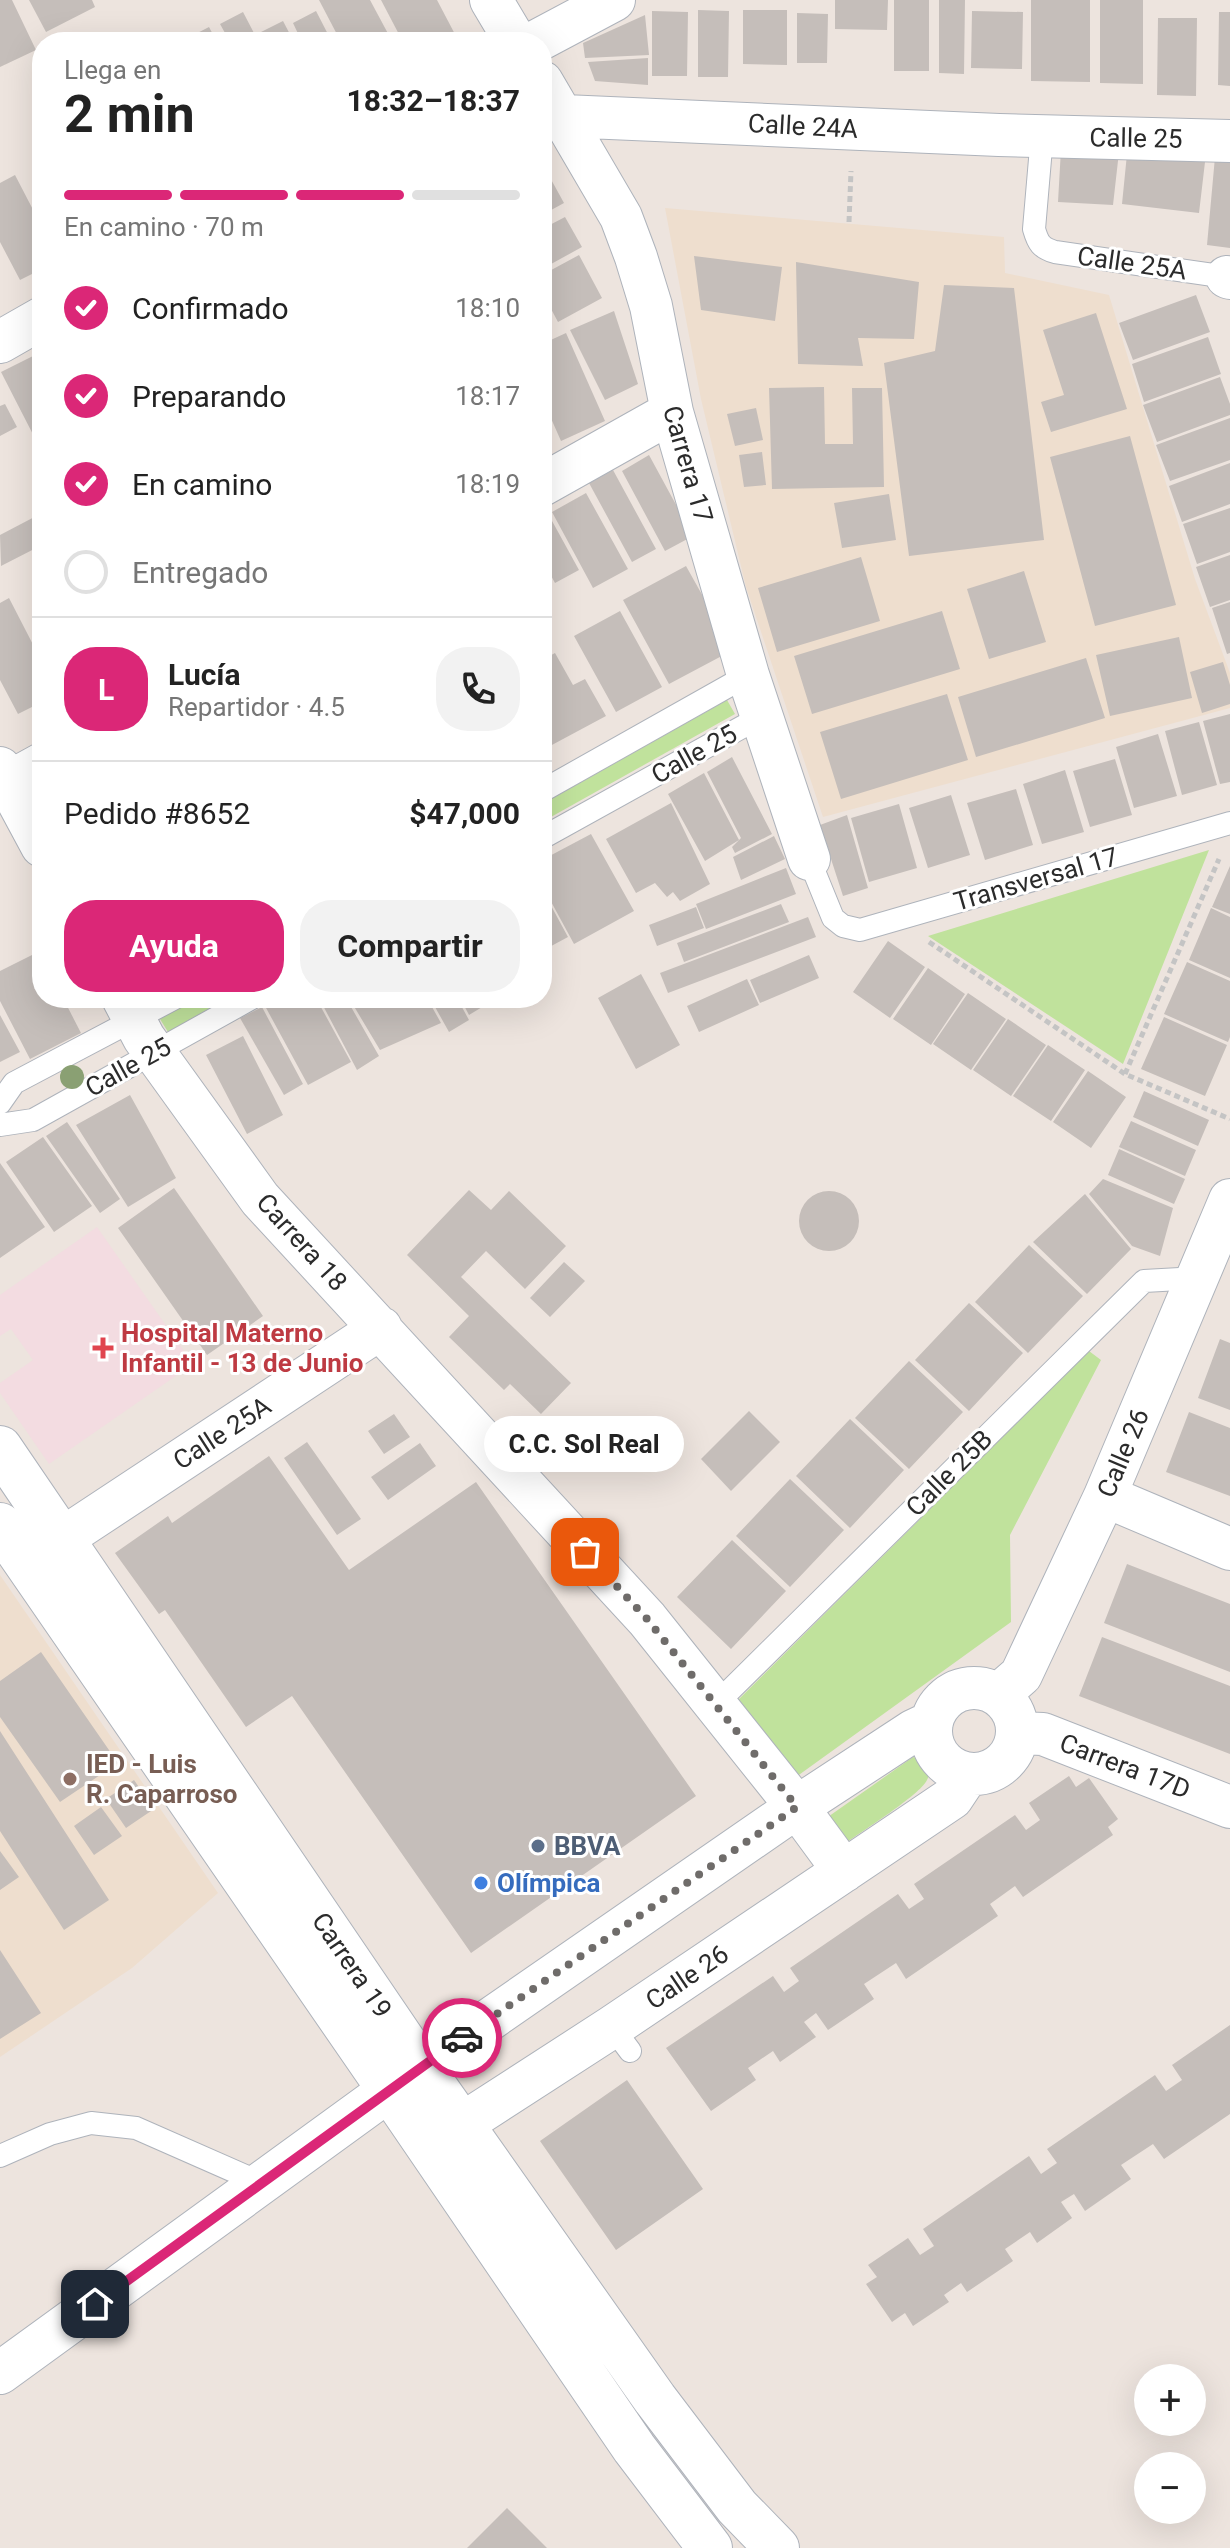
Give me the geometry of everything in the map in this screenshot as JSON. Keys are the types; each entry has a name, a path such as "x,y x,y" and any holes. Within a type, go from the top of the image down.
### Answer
{"street":[{"path":"491,0 510,32"},
{"path":"552,33 614,0"},
{"name":"Calle 24A","path":"553,99 853,128 1042,136"},
{"name":"Carrera 17","path":"553,99 626,231 651,306 672,412 748,675 809,859"},
{"name":"Calle 25","path":"1042,136 1230,141"},
{"path":"0,342 32,324"},
{"path":"552,479 672,412"},
{"path":"13,776 32,822"},
{"name":"Carrera 18","path":"137,1024 260,1199 647,1619 844,1871"},
{"name":"Calle 26","path":"998,1695 1021,1675 1105,1496 1214,1284 1230,1200"},
{"name":"Calle 25A","path":"63,1538 381,1328"},
{"name":"Carrera 19","path":"0,1448 63,1538 405,2078 634,2448 710,2548"},
{"path":"1105,1496 1230,1549"},
{"name":"Carrera 19","path":"0,1525 405,2078 462,2124 655,2399 737,2507 777,2548"},
{"path":"971,1688 985,1689 998,1695 1016,1718 1018,1733 1007,1760 996,1769 982,1773 968,1774 954,1770 936,1750 932,1736 932,1722 937,1709 957,1692 971,1688"},
{"path":"0,2373 405,2078 797,1807 913,1731 932,1722"},
{"name":"Carrera 17D","path":"1018,1733 1043,1734 1230,1807"},
{"name":"Calle 26","path":"462,2124 621,2039 844,1871 952,1798 968,1774"}],"lane":[{"name":"Calle 25A","path":"1042,136 1034,229 1037,242 1045,249 1229,280"},
{"name":"Calle 25","path":"552,785 748,675"},
{"name":"Calle 25","path":"552,832 762,716"},
{"name":"Transversal 17","path":"809,859 833,918 843,926 860,930 1230,823"},
{"name":"Calle 25","path":"0,1125 33,1120 137,1024 160,1008"},
{"name":"Calle 25","path":"0,1103 14,1083 137,1024 208,1008"},
{"name":"Calle 25B","path":"716,1704 1144,1281 1214,1284"},
{"path":"0,2156 50,2134 91,2123 136,2128 261,2183"}],"path":[{"path":"849,222 853,128"},
{"path":"1125,1074 1224,848"},
{"path":"895,919 1125,1074 1230,1119"}],"shaded area":[{"path":"665,208 1004,237 1005,273 1109,295 1195,579 1230,673 1230,708 823,817 746,587 701,399"},
{"name":"Hospital Materno Infantil - 13 de Junio","path":"97,1227 193,1364 49,1464 0,1393 0,1383 33,1360 11,1329 0,1336 0,1295"},
{"name":"IED - Luis R. Caparroso","path":"0,1575 218,1893 132,1968 0,2057"}],"green space":[{"path":"727,700 735,714 552,816 552,798"},
{"path":"1209,850 1123,1064 928,936"},
{"path":"179,1008 210,1008 168,1032 160,1019"},
{"path":"1089,1351 1101,1360 1010,1535 1011,1622 796,1777 735,1703"},
{"path":"913,1757 928,1769 927,1780 922,1787 846,1843 825,1819"}],"building":[{"path":"0,0 12,0 32,42 32,52 0,67"},
{"path":"29,0 92,0 95,7 46,32"},
{"path":"319,0 370,0 387,32 336,32"},
{"path":"381,0 437,0 454,32 398,32"},
{"path":"835,0 888,0 887,30 835,29"},
{"path":"894,0 929,0 929,71 894,71"},
{"path":"939,0 965,0 964,74 939,73"},
{"path":"1031,0 1090,0 1090,82 1031,81"},
{"path":"1100,0 1143,0 1143,84 1100,83"},
{"path":"698,10 729,11 728,77 698,77"},
{"path":"743,10 787,10 787,65 743,64"},
{"path":"316,11 327,32 297,32 293,23"},
{"path":"652,11 688,12 687,76 652,76"},
{"path":"972,11 1023,12 1022,69 971,68"},
{"path":"243,12 253,32 224,32 220,24"},
{"path":"1219,12 1230,12 1230,86 1218,85"},
{"path":"797,13 828,14 827,63 797,63"},
{"path":"645,15 649,55 585,58 583,43"},
{"path":"1158,18 1197,18 1196,96 1157,95"},
{"path":"283,21 289,32 261,32"},
{"path":"648,58 648,85 595,81 588,62"},
{"path":"1061,149 1119,152 1113,205 1058,202"},
{"path":"1127,154 1205,162 1199,213 1122,204"},
{"path":"1215,157 1230,158 1230,248 1207,245"},
{"path":"15,175 32,208 32,274 20,280 0,242 0,183"},
{"path":"552,181 564,203 552,210"},
{"path":"565,217 582,247 552,264 552,224"},
{"path":"579,255 602,298 558,322 552,311 552,270"},
{"path":"694,256 782,267 775,321 701,310"},
{"path":"796,262 919,282 914,339 858,338 863,366 798,364"},
{"path":"944,285 1014,288 1044,540 909,556 884,363 935,351"},
{"path":"1196,295 1210,332 1133,360 1119,323"},
{"path":"614,311 638,384 605,400 570,330"},
{"path":"1096,313 1127,409 1051,432 1041,402 1064,395 1043,330"},
{"path":"566,333 605,421 561,441 552,421 552,339"},
{"path":"1208,337 1221,374 1144,402 1132,364"},
{"path":"32,356 32,432 1,372"},
{"path":"1220,377 1230,404 1230,415 1157,442 1143,405"},
{"path":"824,387 825,444 853,444 852,388 882,388 884,487 772,489 769,388"},
{"path":"5,404 17,427 0,436 0,406"},
{"path":"756,408 763,440 735,446 727,414"},
{"path":"1230,418 1230,460 1170,481 1156,445"},
{"path":"1130,436 1176,605 1095,626 1050,457"},
{"path":"762,452 766,485 744,487 739,455"},
{"path":"649,455 693,536 665,551 622,471"},
{"path":"1230,463 1230,504 1182,522 1169,486"},
{"path":"613,470 656,549 632,562 589,483"},
{"path":"586,493 628,569 593,588 552,512"},
{"path":"889,494 896,540 842,548 834,503"},
{"path":"1230,508 1230,552 1197,564 1183,524"},
{"path":"32,518 32,550 1,566 0,535"},
{"path":"552,521 579,570 555,583 552,577"},
{"path":"1230,555 1230,600 1210,607 1196,567"},
{"path":"861,557 880,621 777,652 758,588"},
{"path":"686,566 733,650 669,684 623,600"},
{"path":"1024,571 1046,642 989,659 967,589"},
{"path":"9,598 32,643 32,707 18,714 0,680 0,603"},
{"path":"1230,602 1230,653 1227,654 1212,608"},
{"path":"620,611 662,687 616,712 574,636"},
{"path":"942,611 960,669 812,714 794,656"},
{"path":"1179,637 1192,698 1110,716 1096,655"},
{"path":"555,653 573,685 585,679 606,716 552,745 552,655"},
{"path":"1086,658 1105,718 976,757 958,697"},
{"path":"1223,662 1230,685 1230,704 1202,713 1190,672"},
{"path":"947,694 968,760 841,799 820,732"},
{"path":"1230,714 1230,782 1220,784 1203,721"},
{"path":"1199,722 1217,785 1182,795 1165,731"},
{"path":"1158,734 1177,796 1134,808 1116,747"},
{"path":"732,757 772,834 735,853 732,847 741,838 707,772"},
{"path":"1115,759 1132,815 1090,827 1073,771"},
{"path":"1065,770 1084,832 1042,844 1023,784"},
{"path":"704,773 739,840 705,861 668,794"},
{"path":"1016,789 1033,845 985,860 967,803"},
{"path":"951,795 970,855 928,868 909,808"},
{"path":"671,803 710,884 680,901 673,892 667,897 655,883 636,893 606,839"},
{"path":"899,804 917,868 869,882 851,818"},
{"path":"847,815 868,888 843,896 820,825"},
{"path":"591,834 634,911 574,944 552,903 552,855"},
{"path":"774,836 785,859 741,880 733,857"},
{"path":"1230,866 1230,914 1212,907"},
{"path":"786,868 796,894 706,929 696,904"},
{"path":"781,904 789,922 684,962 677,943"},
{"path":"552,907 568,937 552,946"},
{"path":"696,907 704,928 657,946 649,925"},
{"path":"1211,908 1230,917 1230,978 1189,960"},
{"path":"808,917 816,937 668,993 660,973"},
{"path":"888,941 925,967 890,1018 853,992"},
{"path":"32,955 32,1008 68,1008 81,1033 30,1059 0,1001 0,971"},
{"path":"809,955 819,978 760,1003 750,980"},
{"path":"1187,962 1230,981 1228,1042 1164,1014"},
{"path":"928,968 965,994 931,1045 893,1019"},
{"path":"641,974 680,1045 636,1069 598,998"},
{"path":"747,979 759,1005 699,1032 687,1006"},
{"path":"968,993 1006,1019 971,1070 933,1044"},
{"path":"263,1008 303,1084 284,1095 240,1018"},
{"path":"266,1008 321,1008 351,1062 308,1085"},
{"path":"324,1008 352,1008 379,1056 357,1070"},
{"path":"355,1008 433,1008 441,1023 380,1050"},
{"path":"436,1008 462,1008 469,1020 449,1032"},
{"path":"465,1008 481,1008 469,1015"},
{"path":"0,1015 20,1052 0,1062"},
{"path":"1164,1017 1227,1045 1205,1096 1141,1069"},
{"path":"1008,1019 1046,1045 1011,1096 973,1070"},
{"path":"243,1036 283,1115 247,1134 206,1055"},
{"path":"1048,1045 1085,1070 1051,1121 1013,1096"},
{"path":"1088,1071 1126,1097 1091,1148 1053,1122"},
{"path":"1144,1091 1209,1120 1198,1146 1133,1117"},
{"path":"130,1095 176,1178 128,1207 76,1125"},
{"path":"1131,1121 1196,1150 1185,1176 1119,1147"},
{"path":"67,1122 120,1199 100,1213 46,1136"},
{"path":"43,1137 92,1206 54,1232 6,1162"},
{"path":"1119,1149 1185,1179 1174,1204 1108,1175"},
{"path":"0,1163 45,1227 0,1258"},
{"path":"1103,1179 1173,1208 1160,1256 1132,1246 1089,1194"},
{"path":"174,1188 263,1316 207,1355 118,1228"},
{"path":"469,1190 491,1210 509,1191 566,1246 525,1289 486,1251 461,1277 571,1383 541,1414 510,1384 504,1390 449,1337 469,1316 407,1255"},
{"path":"829,1191 850,1200 859,1221 850,1242 829,1251 808,1242 799,1221 808,1200"},
{"path":"1085,1194 1131,1249 1087,1294 1033,1242"},
{"path":"1029,1245 1083,1296 1028,1353 975,1302"},
{"path":"564,1262 585,1281 550,1317 530,1298"},
{"path":"969,1303 1023,1353 969,1411 915,1360"},
{"path":"1220,1339 1230,1343 1230,1410 1198,1398"},
{"path":"909,1361 963,1412 909,1469 855,1418"},
{"path":"749,1411 780,1442 731,1491 701,1459"},
{"path":"1189,1412 1230,1428 1230,1496 1166,1472"},
{"path":"394,1414 410,1437 384,1454 368,1431"},
{"path":"850,1419 904,1470 850,1528 796,1476"},
{"path":"307,1442 361,1519 337,1535 284,1458"},
{"path":"420,1443 436,1466 388,1500 371,1477"},
{"path":"269,1456 349,1570 476,1482 696,1796 471,1953 292,1696 246,1727 165,1610 159,1614 115,1553 168,1516 172,1523"},
{"path":"790,1479 844,1530 790,1587 736,1536"},
{"path":"732,1540 786,1591 731,1649 677,1597"},
{"path":"1127,1564 1230,1604 1230,1672 1104,1623"},
{"path":"1102,1637 1230,1686 1230,1754 1079,1696"},
{"path":"41,1652 118,1763 60,1802 0,1717 0,1681"},
{"path":"0,1731 109,1900 64,1930 0,1831"},
{"path":"1069,1776 1076,1787 1089,1778 1118,1819 1108,1827 1113,1835 1023,1897 1015,1886 990,1904 998,1916 906,1979 896,1963 864,1984 874,1999 828,2030 816,2013 804,2022 816,2037 780,2062 773,2051 748,2068 756,2080 711,2111 666,2048 773,1976 784,1992 799,1981 790,1968 898,1894 909,1909 924,1899 914,1884 1015,1815 1026,1830 1040,1820 1029,1803"},
{"path":"134,1780 154,1809 126,1828 106,1799"},
{"path":"101,1807 122,1836 94,1855 74,1826"},
{"path":"0,1851 19,1877 0,1890"},
{"path":"0,1950 41,2013 0,2039"},
{"path":"1230,2025 1230,2114 1164,2159 1153,2144 1121,2165 1131,2179 1085,2211 1074,2194 1061,2202 1072,2218 1037,2243 1030,2232 1005,2249 1013,2261 967,2292 961,2283 944,2295 949,2302 913,2326 905,2313 892,2322 866,2284 877,2277 868,2265 908,2238 920,2255 934,2246 923,2229 1029,2156 1041,2174 1057,2163 1047,2149 1155,2075 1166,2091 1182,2080 1172,2065"},
{"path":"627,2080 703,2189 616,2250 540,2141"},
{"path":"507,2508 547,2548 467,2548"}],"way so far":[{"path":"462,2038 797,1807 647,1619 585,1552"}],"place":[{"name":"Hospital Materno Infantil - 13 de Junio","path":"103,1348"},
{"name":"C.C. Sol Real","path":"585,1552"},
{"name":"IED - Luis R. Caparroso","path":"70,1779"},
{"name":"BBVA","path":"538,1846"},
{"name":"Olímpica","path":"481,1883"}],"route":[{"path":"95,2304 462,2038"}]}
